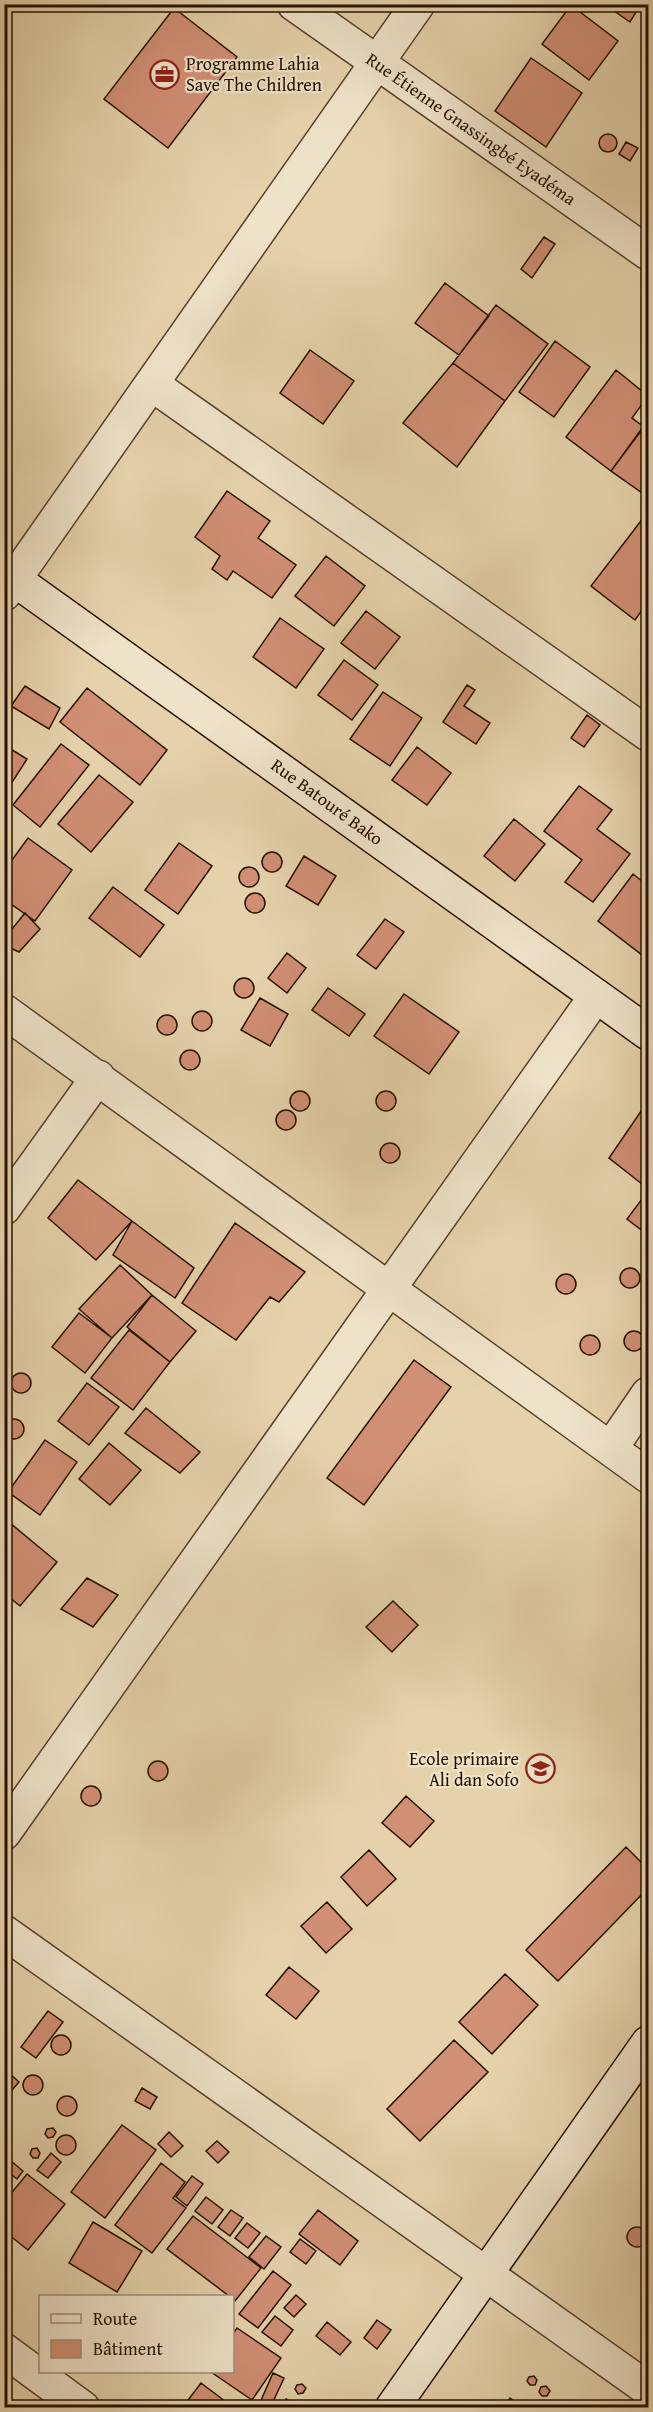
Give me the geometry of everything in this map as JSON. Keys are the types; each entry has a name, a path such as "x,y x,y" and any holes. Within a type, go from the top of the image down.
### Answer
{"street":[{"name":"Rue Étienne Gnassingbé Eyadéma","path":"294,4 648,254"},
{"path":"8,582 153,385 418,4"},
{"path":"153,385 648,734"},
{"name":"Rue Batouré Bako","path":"8,582 648,1033"},
{"path":"4,1833 597,996"},
{"path":"4,1011 390,1287 648,1476"},
{"path":"4,1208 98,1077"},
{"path":"611,1448 648,1394"},
{"path":"4,1932 648,2389"},
{"path":"392,2408 648,2043"},
{"path":"4,2350 83,2408"}],"building":[{"path":"604,4 641,4 630,22"},
{"path":"571,5 618,41 589,80 542,44"},
{"path":"174,8 237,57 168,148 104,99"},
{"path":"531,58 582,93 546,147 495,111"},
{"path":"608,134 614,137 617,143 614,149 608,152 602,149 599,143 602,137"},
{"path":"626,142 638,148 630,161 619,154"},
{"path":"544,237 555,244 532,278 521,269"},
{"path":"445,283 489,316 459,355 415,323"},
{"path":"496,305 548,344 505,401 453,363"},
{"path":"555,341 590,367 554,417 519,392"},
{"path":"310,350 354,381 323,424 280,393"},
{"path":"453,363 505,401 457,467 403,423"},
{"path":"616,370 648,396 632,418 644,427 611,471 566,437"},
{"path":"648,420 648,497 611,471"},
{"path":"227,491 270,521 258,538 296,565 272,598 233,571 227,580 212,569 220,556 195,537"},
{"path":"647,513 648,602 635,620 591,586"},
{"path":"326,556 365,586 334,626 295,596"},
{"path":"366,611 400,637 375,669 341,643"},
{"path":"280,618 324,649 296,688 253,657"},
{"path":"344,660 378,685 352,720 318,695"},
{"path":"467,685 475,690 464,706 490,723 476,744 443,722"},
{"path":"25,686 60,708 49,729 11,706"},
{"path":"87,688 167,750 140,785 60,722"},
{"path":"383,692 422,718 390,766 350,739"},
{"path":"587,715 600,725 584,747 571,738"},
{"path":"61,744 89,765 40,827 13,805"},
{"path":"4,745 27,759 4,795"},
{"path":"417,747 451,773 427,805 392,780"},
{"path":"99,775 133,802 91,852 58,824"},
{"path":"579,786 612,810 597,829 630,854 593,902 565,882 582,860 544,831"},
{"path":"514,819 545,844 515,881 484,856"},
{"path":"28,838 72,870 35,921 4,899 4,871"},
{"path":"179,843 212,866 178,914 145,890"},
{"path":"272,852 279,855 282,862 279,869 272,872 265,869 262,862 265,855"},
{"path":"304,856 336,876 318,905 286,886"},
{"path":"249,867 256,870 259,877 256,884 249,887 242,884 239,877 242,870"},
{"path":"633,874 648,886 648,954 646,958 598,921"},
{"path":"113,887 164,925 140,957 89,918"},
{"path":"255,893 262,896 265,903 262,910 255,913 248,910 245,903 248,896"},
{"path":"25,913 40,929 19,952 4,945 4,939"},
{"path":"385,919 404,932 376,969 357,955"},
{"path":"287,953 306,968 287,993 268,978"},
{"path":"244,978 251,981 254,988 251,995 244,998 237,995 234,988 237,981"},
{"path":"328,988 365,1014 349,1036 312,1010"},
{"path":"404,994 459,1032 429,1074 374,1036"},
{"path":"260,998 288,1014 270,1046 241,1030"},
{"path":"202,1011 209,1014 212,1021 209,1028 202,1031 195,1028 192,1021 195,1014"},
{"path":"167,1015 174,1018 177,1025 174,1032 167,1035 160,1032 157,1025 160,1018"},
{"path":"190,1050 197,1053 200,1060 197,1067 190,1070 183,1067 180,1060 183,1053"},
{"path":"300,1091 307,1094 310,1101 307,1108 300,1111 293,1108 290,1101 293,1094"},
{"path":"386,1091 393,1094 396,1101 393,1108 386,1111 379,1108 376,1101 379,1094"},
{"path":"648,1101 648,1175 642,1184 609,1158"},
{"path":"286,1110 293,1113 296,1120 293,1127 286,1130 279,1127 276,1120 279,1113"},
{"path":"390,1143 397,1146 400,1153 397,1160 390,1163 383,1160 380,1153 383,1146"},
{"path":"78,1180 132,1221 96,1260 48,1218"},
{"path":"648,1191 648,1235 627,1219"},
{"path":"132,1221 194,1268 175,1298 113,1255"},
{"path":"235,1223 305,1272 279,1302 270,1297 236,1340 182,1303"},
{"path":"120,1265 152,1295 112,1338 79,1309"},
{"path":"630,1268 637,1271 640,1278 637,1285 630,1288 623,1285 620,1278 623,1271"},
{"path":"566,1274 573,1277 576,1284 573,1291 566,1294 559,1291 556,1284 559,1277"},
{"path":"152,1295 196,1331 170,1362 127,1327"},
{"path":"79,1313 112,1338 85,1373 52,1347"},
{"path":"129,1330 170,1362 133,1410 91,1378"},
{"path":"634,1331 641,1334 644,1341 641,1348 634,1351 627,1348 624,1341 627,1334"},
{"path":"590,1335 597,1338 600,1345 597,1352 590,1355 583,1352 580,1345 583,1338"},
{"path":"414,1360 451,1387 364,1505 327,1478"},
{"path":"21,1373 28,1376 31,1383 28,1390 21,1393 14,1390 11,1383 14,1376"},
{"path":"87,1383 119,1407 89,1445 58,1421"},
{"path":"146,1408 200,1452 180,1473 125,1433"},
{"path":"14,1419 21,1422 24,1429 21,1436 14,1439 7,1436 4,1429 7,1422"},
{"path":"45,1440 77,1462 40,1515 8,1492"},
{"path":"109,1443 141,1470 110,1505 79,1479"},
{"path":"4,1518 57,1562 20,1606 4,1593"},
{"path":"87,1578 118,1595 93,1627 61,1609"},
{"path":"393,1601 418,1625 392,1652 366,1627"},
{"path":"158,1761 165,1764 168,1771 165,1778 158,1781 151,1778 148,1771 151,1764"},
{"path":"91,1786 98,1789 101,1796 98,1803 91,1806 84,1803 81,1796 84,1789"},
{"path":"406,1796 434,1821 410,1847 382,1823"},
{"path":"626,1847 648,1869 648,1888 558,1981 526,1950"},
{"path":"369,1850 396,1879 367,1906 341,1877"},
{"path":"327,1902 352,1929 326,1953 301,1926"},
{"path":"289,1967 319,1991 296,2019 266,1995"},
{"path":"505,1974 538,2005 492,2054 459,2022"},
{"path":"48,2011 63,2022 36,2058 21,2047"},
{"path":"61,2035 68,2038 71,2045 68,2052 61,2055 54,2052 51,2045 54,2038"},
{"path":"454,2040 488,2072 420,2141 387,2109"},
{"path":"7,2071 19,2082 6,2097 4,2074"},
{"path":"33,2075 40,2078 43,2085 40,2092 33,2095 26,2092 23,2085 26,2078"},
{"path":"142,2088 157,2097 150,2109 135,2101"},
{"path":"67,2096 74,2099 77,2106 74,2113 67,2116 60,2113 57,2106 60,2099"},
{"path":"122,2125 156,2150 105,2218 71,2192"},
{"path":"53,2128 56,2132 53,2137 48,2138 45,2134 47,2129"},
{"path":"169,2132 183,2146 171,2157 158,2144"},
{"path":"66,2135 73,2138 76,2145 73,2152 66,2155 59,2152 56,2145 59,2138"},
{"path":"217,2141 229,2152 218,2163 206,2151"},
{"path":"37,2148 40,2153 38,2158 33,2158 30,2154 32,2149"},
{"path":"51,2153 61,2162 48,2178 37,2170"},
{"path":"4,2155 23,2171 17,2179 4,2169"},
{"path":"161,2163 185,2182 173,2198 186,2208 152,2253 115,2225"},
{"path":"27,2174 65,2204 28,2250 4,2231 4,2202"},
{"path":"192,2176 203,2184 187,2206 176,2197"},
{"path":"206,2197 223,2210 212,2224 195,2211"},
{"path":"231,2210 243,2218 230,2236 218,2227"},
{"path":"318,2210 358,2241 340,2265 299,2234"},
{"path":"193,2216 261,2268 235,2301 234,2295 228,2295 167,2249"},
{"path":"93,2222 142,2251 117,2292 69,2263"},
{"path":"247,2223 260,2233 248,2248 235,2238"},
{"path":"637,2227 644,2230 647,2237 644,2244 637,2247 630,2244 627,2237 630,2230"},
{"path":"266,2236 281,2247 264,2269 249,2257"},
{"path":"300,2239 316,2251 306,2264 290,2252"},
{"path":"273,2271 291,2285 258,2328 239,2314"},
{"path":"296,2295 306,2304 294,2317 284,2308"},
{"path":"275,2316 293,2330 281,2346 262,2332"},
{"path":"377,2320 391,2330 377,2349 364,2338"},
{"path":"327,2322 351,2342 340,2355 316,2336"},
{"path":"237,2328 281,2358 252,2400 212,2373 234,2373 234,2332"},
{"path":"273,2373 284,2378 270,2408 265,2408 259,2405"},
{"path":"534,2376 537,2380 535,2385 530,2385 527,2381 529,2377"},
{"path":"201,2383 234,2408 182,2408"},
{"path":"302,2384 306,2388 303,2393 298,2394 295,2389 297,2385"},
{"path":"546,2386 550,2391 547,2396 542,2396 539,2392 541,2387"},
{"path":"510,2398 524,2408 503,2408"},
{"path":"286,2399 300,2408 281,2408"}],"place":[{"name":"Programme Lahia Save The Children","path":"165,74"},
{"name":"Ecole primaire Ali dan Sofo","path":"540,1769"}]}
